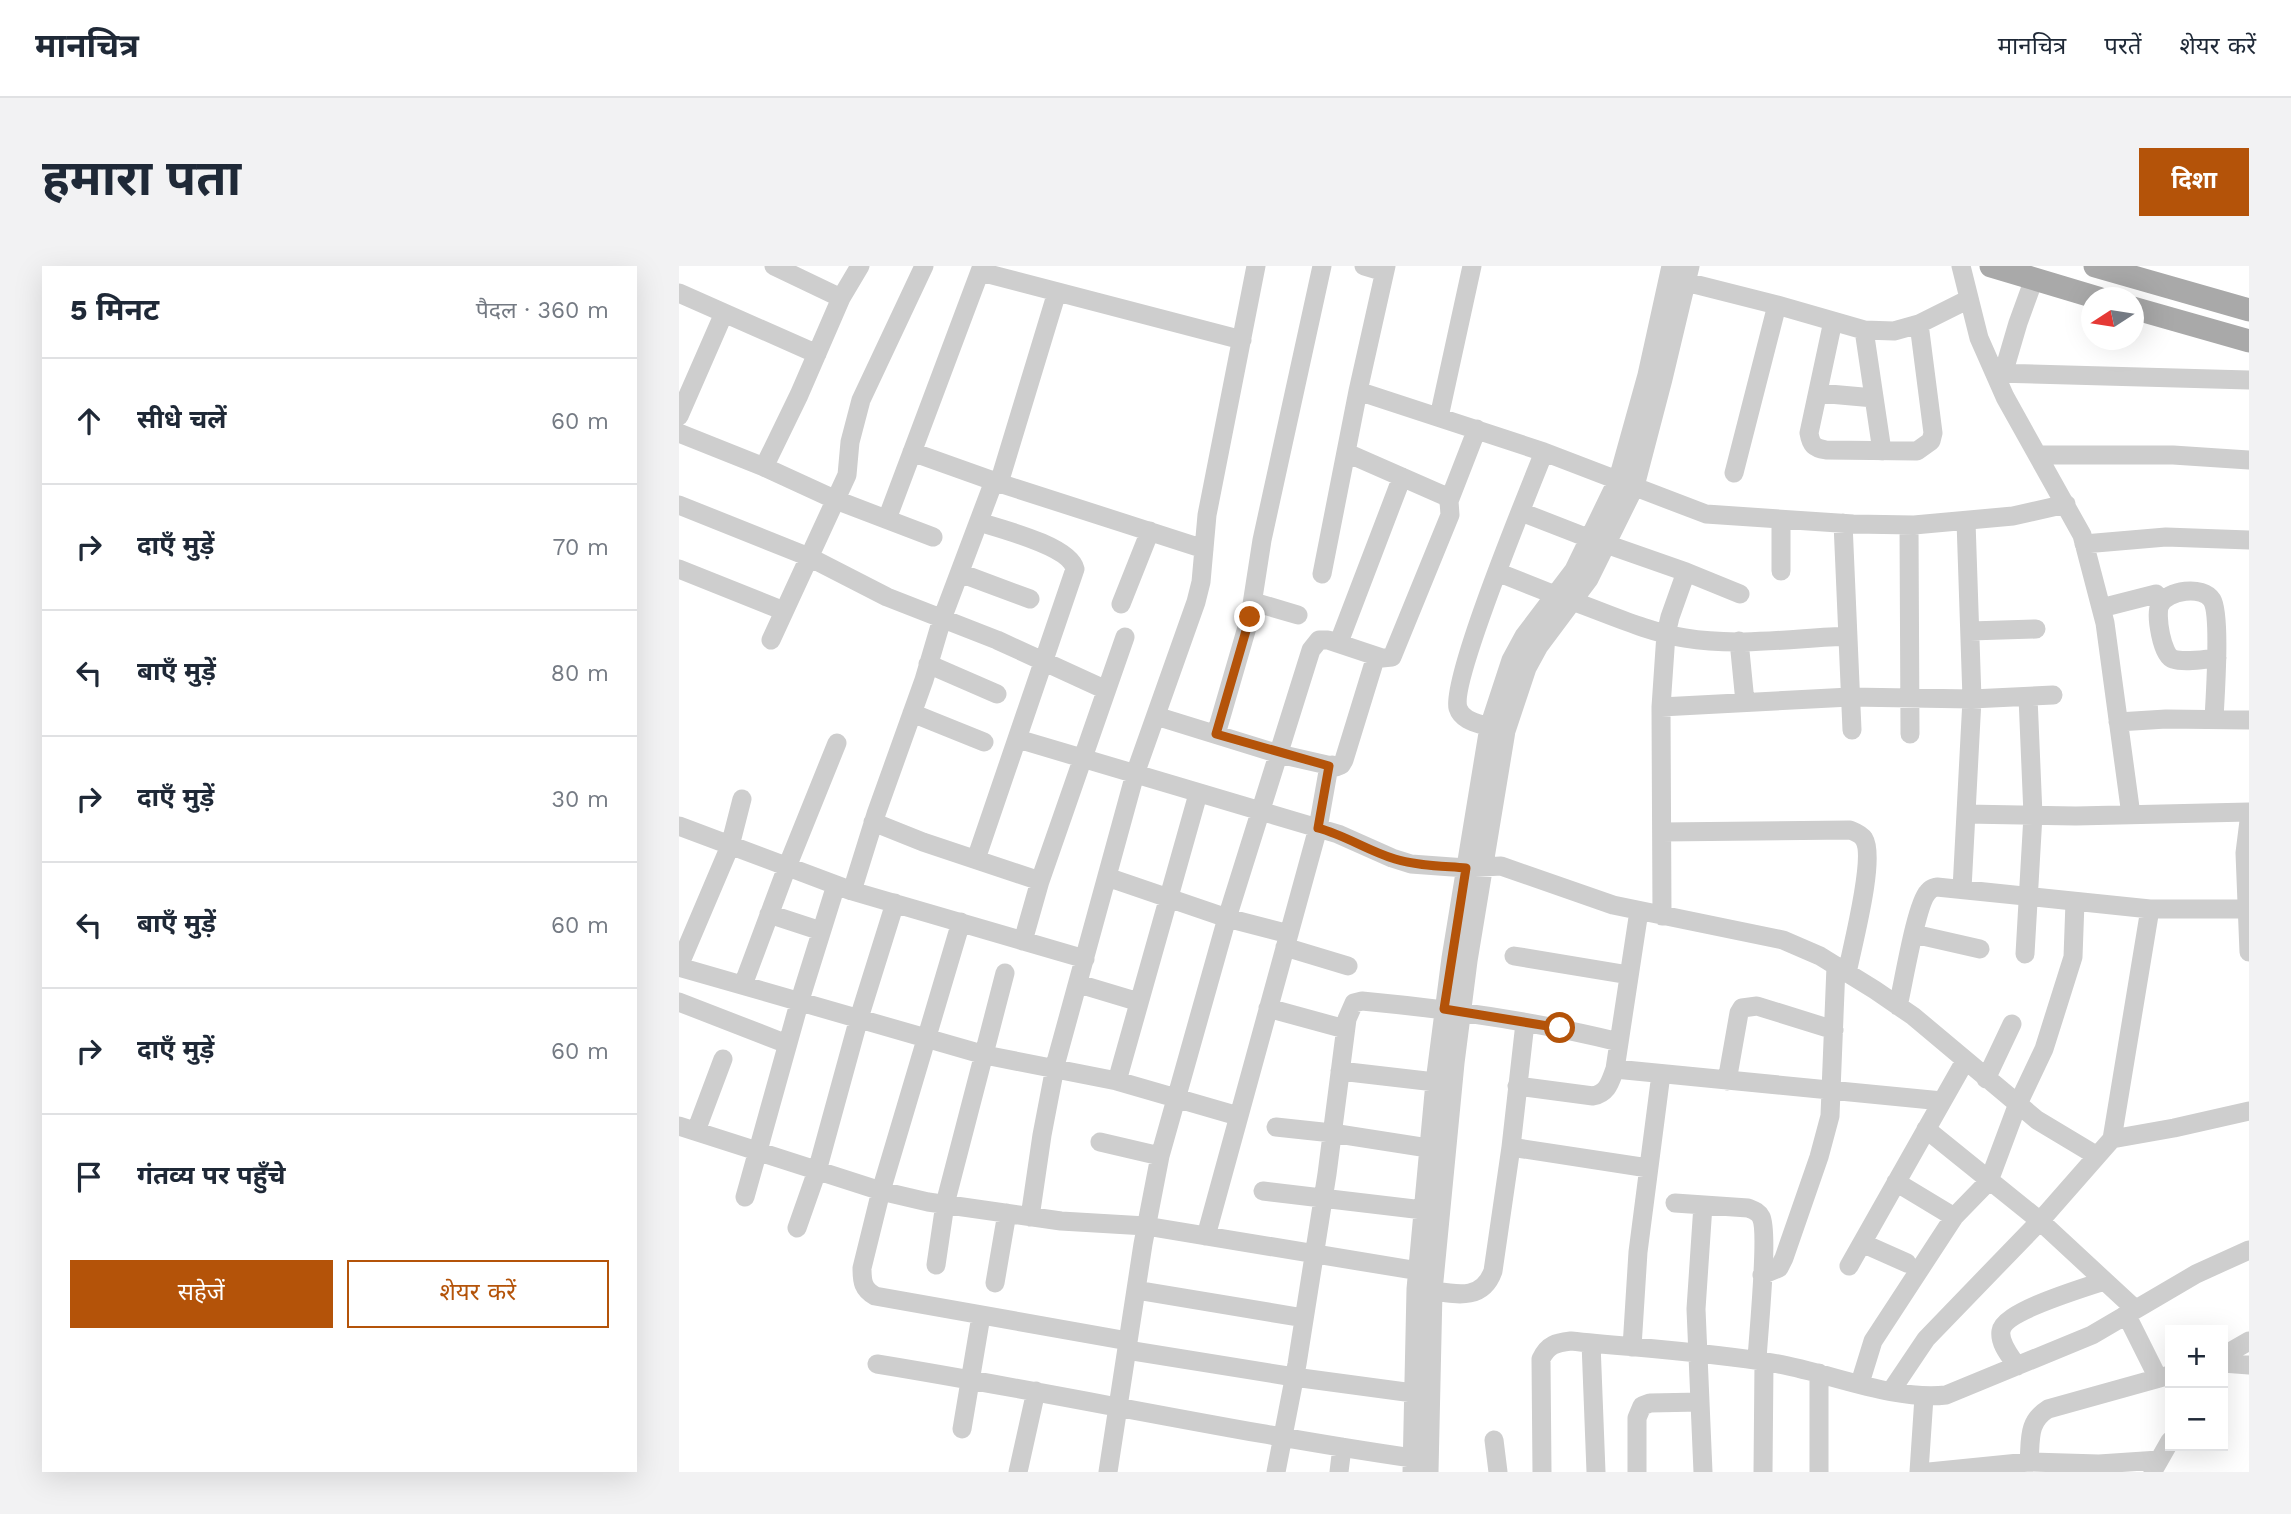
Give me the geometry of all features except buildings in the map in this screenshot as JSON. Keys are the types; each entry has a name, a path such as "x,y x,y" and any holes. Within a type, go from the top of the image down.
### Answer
{"main road":[{"path":"2095,266 2249,310"},
{"path":"1995,267 2027,274 2081,292"},
{"path":"2144,311 2249,341"}],"street":[{"path":"774,266 841,298"},
{"path":"764,467 841,298 860,266"},
{"path":"771,640 847,475 851,434 861,400 924,266"},
{"path":"1030,1217 1055,1067 1135,774 1201,582 1207,515 1256,266"},
{"path":"1216,734 1254,602 1262,540 1322,266"},
{"path":"1322,574 1385,269 1364,266"},
{"path":"1439,417 1472,266"},
{"path":"1627,482 1671,266"},
{"path":"1961,266 1979,338 2084,544 2101,608 2131,815"},
{"path":"887,519 981,269 1057,292 1242,340"},
{"path":"877,1364 1342,1447 1412,1465 1413,1393 1423,1284 1452,1010 1475,868 1489,727 1511,660 1524,636 1564,598 1589,579 1597,541 1627,482 1664,379 1688,274 1777,305 1864,330 1894,331 1919,324 1969,299"},
{"path":"1999,373 2018,323 2027,274"},
{"path":"745,1197 821,931 844,888 873,822 942,619 996,482 1057,292"},
{"path":"679,293 817,354"},
{"path":"1734,473 1777,305"},
{"path":"679,416 724,313"},
{"path":"1833,321 1809,433 1811,443 1816,448 1882,451 1917,451 1931,441 1933,433 1919,324"},
{"path":"1864,330 1882,451"},
{"path":"1999,373 2249,380"},
{"path":"1358,391 1544,452 1706,514 1909,525 2013,516 2066,505"},
{"path":"1818,393 1874,398"},
{"path":"1108,1472 1116,1408 1160,1156 1227,918 1311,650 1319,640 1339,642 1388,659 1396,651 1450,515 1449,501 1477,429"},
{"path":"679,433 836,500 933,537"},
{"path":"912,452 1204,549"},
{"path":"1489,727 1465,718 1459,712 1458,693 1497,572 1544,452"},
{"path":"1347,453 1445,496 1449,501"},
{"path":"2038,455 2173,455 2249,460"},
{"path":"1339,642 1402,477"},
{"path":"679,505 809,557 887,597 1044,661 1106,690"},
{"path":"1521,512 1740,594"},
{"path":"1781,520 1781,571"},
{"path":"1962,889 1972,699 1966,521"},
{"path":"976,859 1073,579 1073,562 1067,556 1044,544 979,522"},
{"path":"1843,523 1852,730"},
{"path":"1909,525 1910,734"},
{"path":"1121,604 1150,531"},
{"path":"2084,544 2166,537 2249,540"},
{"path":"679,569 784,611"},
{"path":"1497,572 1667,634 1706,641 1848,636"},
{"path":"1662,916 1661,707 1670,617 1686,572"},
{"path":"960,573 1030,599"},
{"path":"2101,608 2156,594"},
{"path":"1475,868 1518,690 1564,598"},
{"path":"1254,602 1298,615"},
{"path":"1970,631 2036,629"},
{"path":"1023,941 1040,881 1125,637"},
{"path":"1739,641 1745,702"},
{"path":"1156,716 1279,754 1330,766 1341,765 1376,656"},
{"path":"2214,719 2217,658"},
{"path":"928,664 997,694"},
{"path":"1661,707 1850,697 1910,700 2053,695"},
{"path":"2025,954 2033,816 2028,697"},
{"path":"912,713 984,743"},
{"path":"2118,722 2249,720"},
{"path":"1019,739 1338,834 1412,864 1514,869 1613,905 1783,940 1820,956 1898,1006 2036,1120 2097,1156"},
{"path":"743,985 837,743"},
{"path":"1206,1236 1318,828 1330,766"},
{"path":"1117,1081 1198,794"},
{"path":"742,799 730,846 679,967 985,1055 1117,1081 1238,1116"},
{"path":"1966,814 2033,816 2249,812"},
{"path":"2249,821 2246,909 2249,952"},
{"path":"873,822 923,842 1040,881"},
{"path":"679,826 844,888 1086,959"},
{"path":"1662,832 1850,830 1859,834 1867,848 1865,886 1842,969 1826,1134 1784,1258 1779,1268 1762,1275"},
{"path":"1107,877 1227,918 1348,966"},
{"path":"1898,1006 1914,933 1929,889 1962,889 2150,909 2246,909"},
{"path":"1860,1383 1873,1340 1954,1217 1989,1181 2017,1105 2044,1049 2073,957 2075,902"},
{"path":"797,1228 817,1171 859,1018 895,903"},
{"path":"1891,1391 1907,1363 1926,1339 2040,1221 2112,1139 2150,909"},
{"path":"1517,1086 1594,1096 1607,1090 1615,1069 1639,911"},
{"path":"769,914 821,931"},
{"path":"961,922 881,1191 862,1268 866,1290 875,1296 1127,1346 1294,1377 1413,1393"},
{"path":"1914,933 1980,949"},
{"path":"1514,956 1629,975"},
{"path":"936,1265 945,1204 1005,973"},
{"path":"1079,984 1139,1002"},
{"path":"1276,1472 1323,1199 1345,1029 1349,1011 1354,1003 1362,1001 1452,1010 1560,1028 1619,1042"},
{"path":"679,1002 787,1044"},
{"path":"1727,1081 1742,1008 1757,1006 1834,1030"},
{"path":"1268,1007 1345,1029"},
{"path":"1429,1472 1423,1209 1435,1082 1452,1010"},
{"path":"723,1059 688,1128 817,1171 881,1191 945,1204 1061,1222 1146,1226 1314,1255 1472,1294 1489,1283 1493,1272 1525,1023"},
{"path":"1986,1080 2012,1024"},
{"path":"1849,1266 1965,1061"},
{"path":"1615,1069 1942,1101"},
{"path":"1340,1071 1435,1082"},
{"path":"1632,1347 1638,1252 1661,1074"},
{"path":"2112,1139 2249,1111"},
{"path":"1276,1127 1428,1148"},
{"path":"1926,1129 2040,1221 2103,1281 2130,1311 2164,1377 2047,1409 2037,1416 2032,1425 2029,1462"},
{"path":"1100,1142 1160,1156"},
{"path":"1511,1147 1647,1168"},
{"path":"1896,1182 1954,1217"},
{"path":"1263,1191 1423,1209"},
{"path":"1675,1203 1748,1208 1756,1211 1763,1224 1763,1472"},
{"path":"1703,1205 1696,1285 1703,1472"},
{"path":"995,1283 1007,1213"},
{"path":"1862,1243 1907,1263"},
{"path":"1542,1472 1541,1359 1545,1349 1554,1343 1571,1341 1761,1361 1891,1391 1924,1397 1945,1395 2092,1335 2196,1274 2249,1250"},
{"path":"2017,1366 2003,1345 2003,1325 2038,1305 2103,1281"},
{"path":"1136,1290 1304,1318"},
{"path":"962,1429 981,1316"},
{"path":"2228,1353 2249,1341"},
{"path":"1591,1343 1596,1472"},
{"path":"2228,1363 2249,1365"},
{"path":"1819,1373 1819,1472"},
{"path":"1018,1472 1036,1391"},
{"path":"1919,1472 1924,1397"},
{"path":"1637,1472 1637,1418 1642,1406 1650,1402 1700,1402"},
{"path":"1494,1440 1498,1472"},
{"path":"1339,1472 1342,1447"},
{"path":"1929,1472 1985,1469 2029,1462 2156,1466 2165,1450"}],"route":[{"path":"1250,617 1216,734 1329,766 1318,828 1412,864 1466,868 1444,1009 1560,1028"}]}
